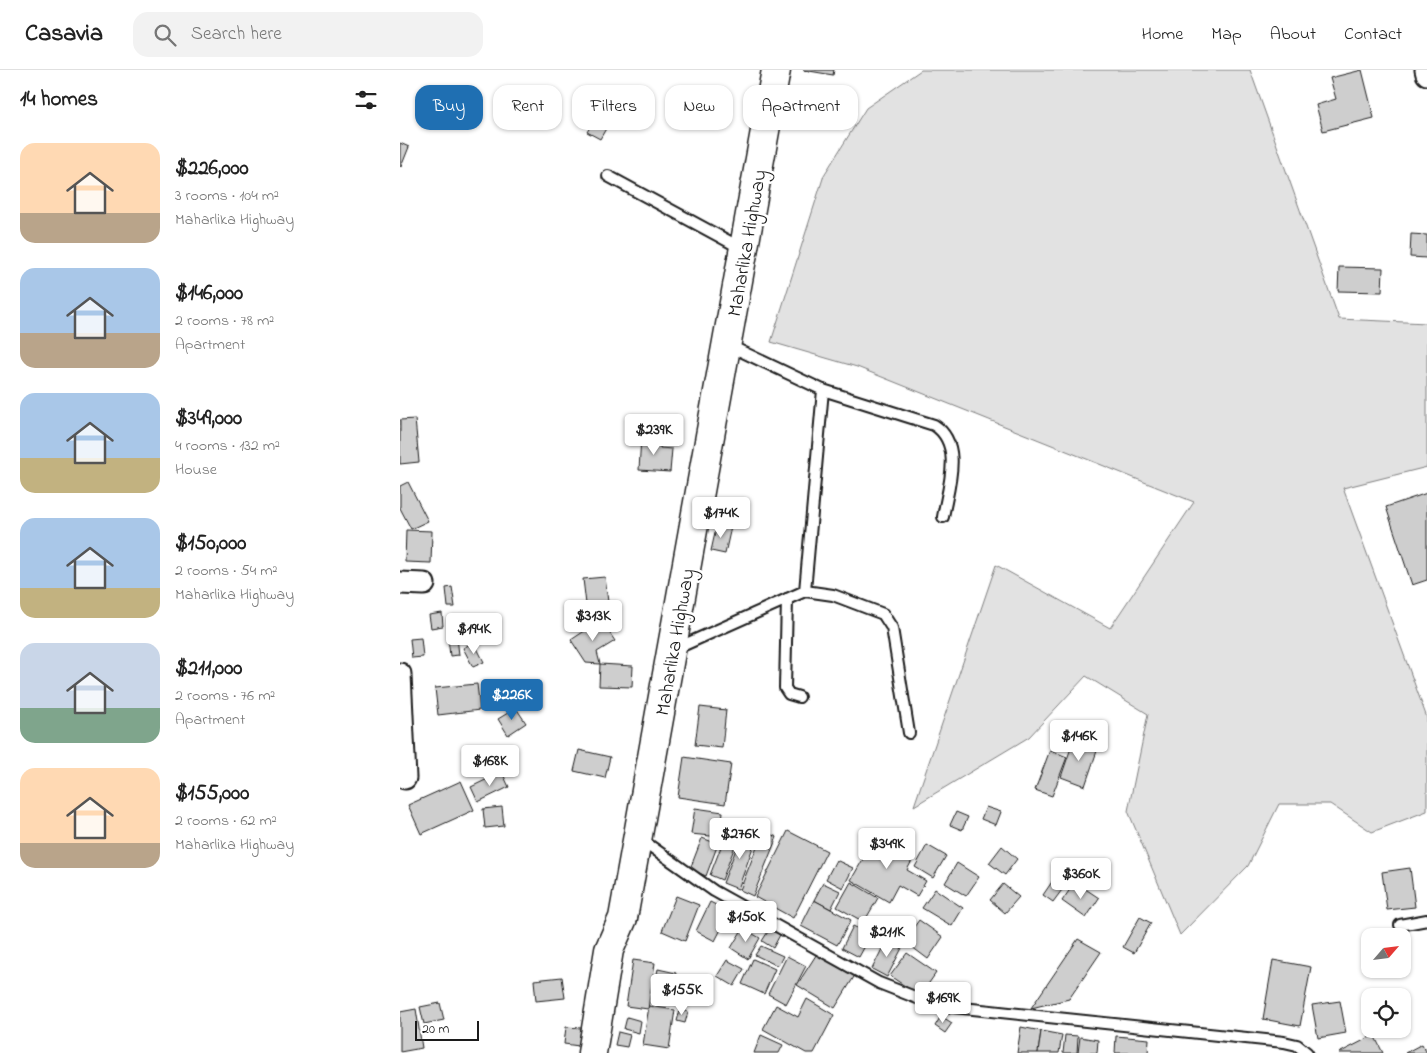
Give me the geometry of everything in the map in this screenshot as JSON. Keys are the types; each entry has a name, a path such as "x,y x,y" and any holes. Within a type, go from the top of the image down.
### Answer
{"highway":[{"name":"Maharlika Highway","path":"592,1053 609,950 623,918 638,838 776,70"},
{"name":"Maharlika Highway","path":"608,1053 625,952 623,918"}],"street":[{"path":"1426,70 1427,74"},
{"path":"400,583 424,584"},
{"path":"400,674 405,778"}],"lane":[{"path":"608,176 745,250"},
{"path":"728,345 823,390 934,425 944,431 950,442 952,466 943,517"},
{"path":"805,591 823,390"},
{"path":"672,651 805,591 833,594 883,614 892,628 909,733"},
{"path":"786,599 786,688 789,694 799,697"},
{"path":"638,838 714,891 879,983 935,1005 1284,1042 1297,1045 1307,1053"},
{"path":"1400,925 1427,920"}],"shaded area":[{"path":"921,70 1250,70 1339,319 1427,323 1427,467 1343,488 1427,718 1427,811 1372,832 1330,804 1279,804 1248,866 1180,935 1128,811 1148,714 1086,676 1029,737 914,806 996,565 1110,628 1194,502 857,367 771,342 824,175 852,130 858,130 858,121 866,108"}],"building":[{"path":"803,70 834,70 833,75"},
{"path":"1362,70 1374,118 1323,131 1316,105 1336,99 1330,78"},
{"path":"588,130 605,130 600,139 587,132"},
{"path":"400,143 409,147 401,167 400,166"},
{"path":"1411,234 1427,235 1427,258 1410,257"},
{"path":"1339,267 1383,268 1382,292 1338,291"},
{"path":"415,419 419,462 400,464 400,420"},
{"path":"641,437 661,439 660,448 672,449 670,472 639,470"},
{"path":"408,482 428,521 411,529 400,508 400,486"},
{"path":"1427,493 1427,580 1412,585 1386,507"},
{"path":"717,524 731,527 725,554 711,551"},
{"path":"406,530 432,531 431,563 405,562"},
{"path":"605,577 608,602 586,604 583,579"},
{"path":"452,587 455,607 448,607 446,588"},
{"path":"442,613 443,626 431,628 429,615"},
{"path":"601,620 615,641 597,652 600,664 586,663 571,640"},
{"path":"457,637 459,655 450,656 448,638"},
{"path":"421,638 423,657 412,658 410,639"},
{"path":"474,642 484,662 473,667 463,648"},
{"path":"600,664 633,666 632,687 599,686"},
{"path":"477,684 480,710 438,715 435,688"},
{"path":"700,707 726,710 722,748 695,745"},
{"path":"516,708 526,723 508,735 498,719"},
{"path":"1074,739 1098,748 1085,786 1061,777"},
{"path":"579,750 610,757 605,778 574,771"},
{"path":"1050,750 1067,757 1052,796 1035,790"},
{"path":"684,757 731,764 725,804 678,797"},
{"path":"502,772 509,787 478,802 471,787"},
{"path":"461,781 474,810 421,834 408,805"},
{"path":"502,807 504,826 485,828 483,809"},
{"path":"986,807 1001,812 996,825 981,819"},
{"path":"695,808 723,812 720,837 691,834"},
{"path":"956,812 968,817 962,830 950,825"},
{"path":"728,829 740,833 722,880 710,875"},
{"path":"743,831 757,836 738,889 723,883"},
{"path":"763,831 777,837 753,896 740,890"},
{"path":"788,831 827,851 793,918 755,897"},
{"path":"878,833 915,855 907,870 926,881 917,896 898,885 889,902 851,880"},
{"path":"702,838 718,844 706,876 690,869"},
{"path":"927,845 946,856 933,878 915,867"},
{"path":"1002,846 1017,859 1005,875 989,863"},
{"path":"836,860 853,868 843,888 826,879"},
{"path":"957,863 979,877 966,896 945,883"},
{"path":"1062,867 1073,875 1053,902 1043,895"},
{"path":"1410,868 1415,907 1387,910 1382,872"},
{"path":"851,882 878,898 864,922 837,907"},
{"path":"1075,882 1099,898 1086,918 1062,901"},
{"path":"823,883 840,891 831,909 814,900"},
{"path":"1003,884 1019,897 1005,913 990,900"},
{"path":"935,889 963,908 952,926 922,908"},
{"path":"676,896 699,905 685,941 662,931"},
{"path":"814,900 851,920 837,945 801,926"},
{"path":"710,902 730,912 715,941 696,931"},
{"path":"1140,917 1151,923 1134,953 1123,947"},
{"path":"919,920 943,937 928,959 904,941"},
{"path":"853,926 871,935 859,957 842,948"},
{"path":"771,927 781,933 773,948 762,941"},
{"path":"743,928 760,938 748,959 731,948"},
{"path":"887,939 902,948 887,977 872,969"},
{"path":"1078,939 1101,952 1069,999 1031,1008"},
{"path":"761,946 783,956 778,966 755,955"},
{"path":"818,952 857,972 835,1008 797,985"},
{"path":"907,953 936,973 920,996 890,976"},
{"path":"787,956 806,966 786,1004 768,994"},
{"path":"753,959 775,969 764,994 742,984"},
{"path":"633,960 655,963 648,1009 626,1006"},
{"path":"727,960 744,969 734,986 717,976"},
{"path":"1273,960 1311,967 1300,1026 1263,1019"},
{"path":"658,969 676,973 670,1001 652,997"},
{"path":"562,977 565,998 536,1001 534,980"},
{"path":"681,981 697,987 692,1003 676,997"},
{"path":"807,999 834,1015 814,1053 806,1053 763,1029 776,1005 798,1017"},
{"path":"1340,1001 1346,1033 1318,1038 1312,1005"},
{"path":"440,1003 444,1020 424,1024 420,1007"},
{"path":"649,1006 675,1010 669,1049 643,1045"},
{"path":"416,1009 422,1048 400,1052 400,1012"},
{"path":"680,1010 688,1012 685,1023 677,1021"},
{"path":"941,1016 952,1023 945,1033 935,1026"},
{"path":"627,1017 641,1021 639,1033 624,1029"},
{"path":"566,1027 581,1028 579,1046 564,1044"},
{"path":"1021,1027 1041,1031 1038,1053 1017,1053"},
{"path":"1041,1031 1062,1035 1059,1053 1038,1053"},
{"path":"618,1032 630,1035 627,1047 615,1045"},
{"path":"761,1035 783,1045 779,1053 754,1053"},
{"path":"1065,1035 1078,1036 1077,1053 1063,1053"},
{"path":"1116,1036 1149,1039 1148,1053 1115,1053"},
{"path":"1080,1037 1098,1040 1097,1053 1078,1053"},
{"path":"1368,1038 1376,1038 1383,1053 1339,1053"},
{"path":"1422,1044 1427,1053 1405,1053"}]}
